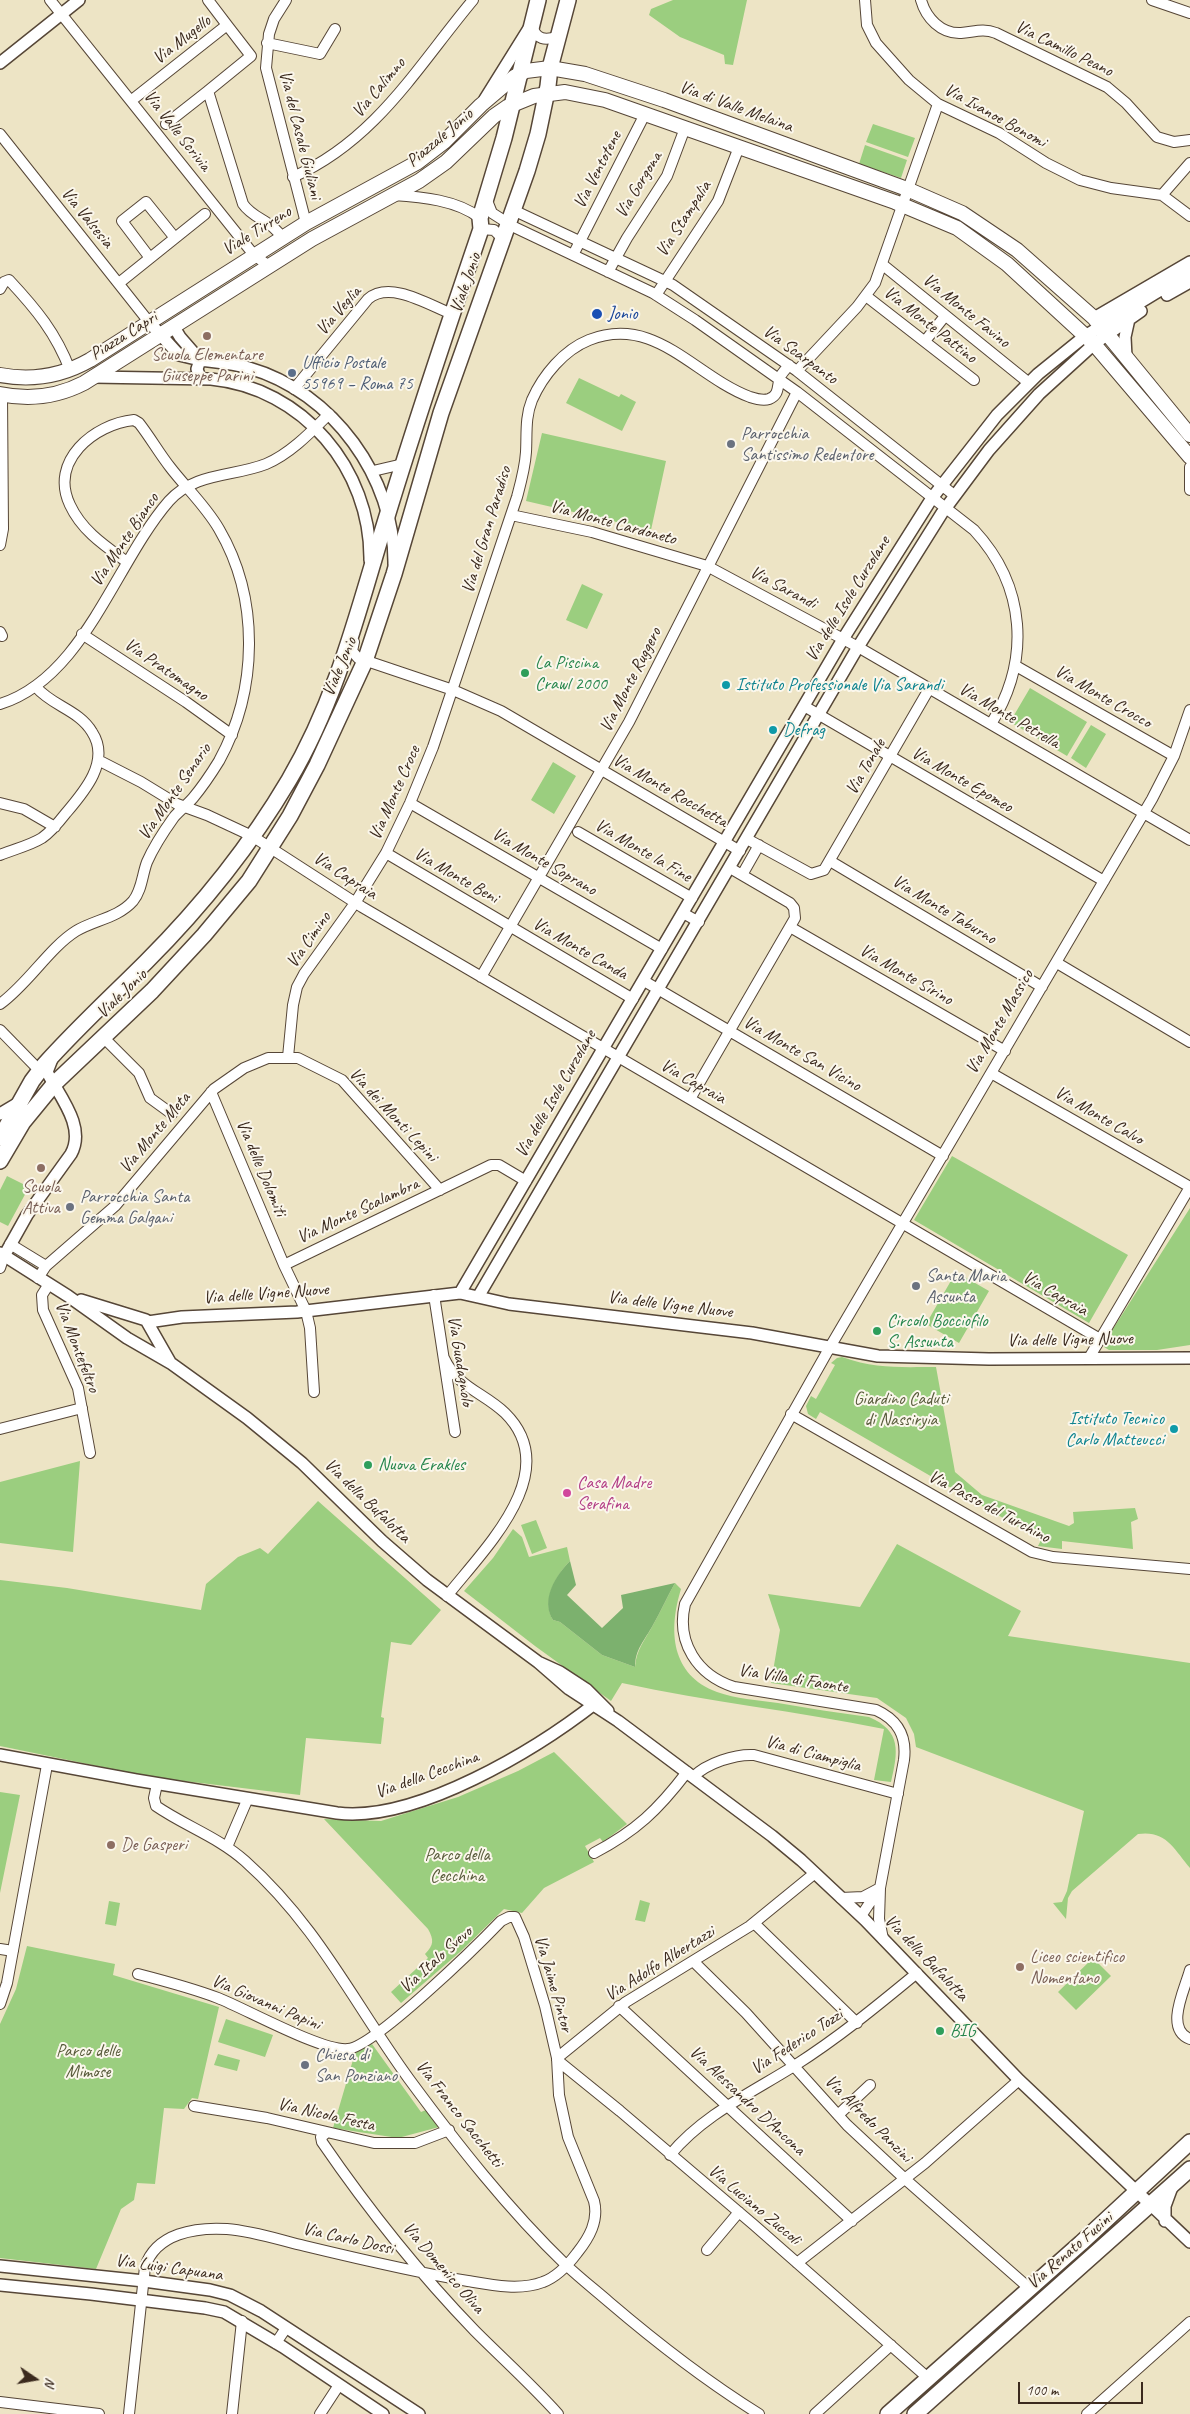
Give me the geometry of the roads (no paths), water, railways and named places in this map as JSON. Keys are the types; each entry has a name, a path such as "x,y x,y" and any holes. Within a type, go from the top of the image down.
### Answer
{"main road":[{"path":"547,94 550,68 568,0"},
{"path":"512,104 532,24 535,1"},
{"name":"Piazzale Jonio","path":"388,179 431,152 481,105 519,74 550,68"},
{"name":"Via di Valle Melaina","path":"550,68 601,79 907,189 956,209 1017,250 1102,326"},
{"name":"Via di Valle Melaina","path":"547,94 576,92 645,114 902,204 944,221 980,243 1007,264 1089,340"},
{"name":"Piazzale Jonio","path":"392,195 419,181 440,167 494,116 512,104 547,94"},
{"name":"Viale Jonio","path":"5,1140 54,1084 158,986 193,949 242,889 272,848 317,765 365,661 394,574 430,445 534,148 547,94"},
{"name":"Viale Jonio","path":"0,1161 5,1140 20,1102 40,1071 55,1053 167,941 217,882 252,836 290,778 313,733 343,664 355,628 403,464 481,223 512,104"},
{"name":"Viale Tirreno","path":"149,322 340,202 388,179"},
{"name":"Viale Tirreno","path":"174,327 344,220 392,195"},
{"name":"Piazza Capri","path":"70,370 106,350 149,322"},
{"path":"1102,326 1189,433"},
{"name":"Piazza Capri","path":"93,377 174,327"},
{"path":"1089,340 1190,458"},
{"path":"0,375 35,377 70,370"},
{"path":"1,394 21,397 50,396 70,390 93,377"},
{"name":"Via Renato Fucini","path":"888,2414 1081,2243 1190,2142"},
{"name":"Via Renato Fucini","path":"916,2414 1190,2169"}],"street":[{"name":"Via Valle Scrivia","path":"50,0 132,100 254,255 269,266"},
{"path":"0,63 78,0"},
{"name":"Via Mugello","path":"132,100 227,25 208,0"},
{"name":"Via del Casale Giuliani","path":"286,0 274,19 268,43 267,74 306,223"},
{"name":"Via Calimno","path":"293,177 326,161 372,124 472,0"},
{"name":"Via Ivanoe Bonomi","path":"865,0 867,25 876,43 909,80 938,104 1007,137 1046,163 1080,180 1111,188 1162,195"},
{"name":"Via Camillo Peano","path":"921,0 926,13 943,29 954,33 982,30 996,33 1107,87 1126,103 1157,137 1174,142 1190,140"},
{"path":"1152,0 1190,13"},
{"path":"532,24 534,32 540,38 550,39 558,36"},
{"name":"Piazzale Jonio","path":"481,105 532,24"},
{"path":"166,124 251,56 227,25"},
{"path":"268,43 320,54 335,29"},
{"path":"208,91 243,204 250,212 276,228 282,238"},
{"path":"902,204 938,104"},
{"name":"Via Ventotene","path":"573,255 645,114"},
{"name":"Via Gorgona","path":"616,257 667,176 686,128"},
{"name":"Via Valsesia","path":"2,139 149,322"},
{"name":"Via Stampalia","path":"656,295 664,280 718,201 739,147"},
{"path":"1190,163 1162,195 1190,216"},
{"name":"Piazzale Jonio","path":"392,195 443,202 466,209 502,238"},
{"path":"486,198 492,213 511,217"},
{"path":"150,258 122,221 146,202 174,238"},
{"name":"Via del Gran Paradiso","path":"452,690 511,515 523,471 528,417 532,400 542,382 560,360 573,348 608,334 643,336 670,349 744,394 763,400 774,396 780,378 793,368 866,296 883,265 902,204"},
{"path":"119,283 205,214"},
{"name":"Via Scarpanto","path":"511,217 580,240 664,280 793,368 954,495"},
{"name":"Via Scarpanto","path":"511,217 516,228 656,295 780,378 921,490 946,507 979,536 1003,574 1017,621 1016,666 1009,691 992,724"},
{"path":"608,272 616,257"},
{"path":"1089,340 1102,326 1190,262"},
{"name":"Via Monte Favino","path":"883,265 1029,383"},
{"path":"1102,326 1190,272"},
{"path":"0,289 4,282 9,280 52,331 70,370"},
{"path":"1102,326 1129,319 1190,282"},
{"name":"Via Veglia","path":"294,389 358,311 376,293 385,290 398,292 452,314"},
{"name":"Via Monte Pattino","path":"866,296 974,380"},
{"path":"925,341 945,316"},
{"path":"1126,357 1125,337 1129,319"},
{"path":"149,322 176,352 185,357 250,368 294,389 329,414 373,471 387,516 392,542 394,574"},
{"path":"174,327 180,338 200,360"},
{"name":"Via delle Isole Curzolane","path":"460,1293 843,639 932,498 992,422 1029,383 1089,340"},
{"name":"Via delle Isole Curzolane","path":"478,1297 699,922 858,647 946,507 1014,420 1089,340"},
{"path":"185,357 189,366 185,378"},
{"path":"200,360 197,369 200,378"},
{"path":"93,377 200,378 228,381 260,392 286,405 316,427 346,464 358,490 369,535 370,572"},
{"name":"Via Monte Ruggero","path":"481,977 629,722 797,392"},
{"path":"0,545 3,529 1,394"},
{"name":"Via Monte Bianco","path":"0,704 22,696 36,687 62,662 82,634 156,517 173,497 186,487 205,479 269,462 316,427 329,414"},
{"name":"Via Monte Senario","path":"0,1004 20,988 74,932 117,913 131,903 139,891 152,853 168,826 212,772 232,735 242,705 248,664 249,636 244,595 232,558 220,532 194,493 186,487 136,421 126,422 100,432 79,447 71,460 66,476 67,495 70,506 89,532 127,562"},
{"path":"1176,441 1189,433"},
{"path":"373,471 403,464"},
{"path":"1190,467 1190,490"},
{"path":"921,490 931,477"},
{"name":"Via Monte Cardoneto","path":"511,515 607,536 707,566"},
{"name":"Via Sarandi","path":"707,566 858,647"},
{"path":"355,628 353,653 365,661"},
{"name":"Via Pratomagno","path":"82,634 186,702 232,735"},
{"name":"Via Monte Petrella","path":"858,647 1190,840"},
{"name":"Via Monte Rocchetta","path":"365,661 452,690 501,711 740,851"},
{"name":"Via Monte Crocco","path":"1016,666 1174,756"},
{"path":"0,855 36,841 55,827 88,785 98,760 95,739 88,726 68,709 48,698 36,687"},
{"name":"Via Tonale","path":"830,861 929,689"},
{"name":"Via Monte Croce","path":"355,903 386,854 410,802 433,747 452,690"},
{"name":"Via Monte Epomeo","path":"804,706 1104,881"},
{"name":"Via Monte Massico","path":"830,1347 1144,813 1174,756 1190,710"},
{"name":"Via Capraia","path":"98,760 184,806 252,836 355,903 1100,1339"},
{"name":"Via Monte Soprano","path":"410,802 662,949"},
{"path":"0,803 24,809 55,827"},
{"name":"Via Monte la Fine","path":"578,832 692,898"},
{"path":"747,839 811,874 822,872 830,861"},
{"path":"742,875 759,845"},
{"name":"Via Monte Beni","path":"386,854 511,926"},
{"name":"Via Monte Taburno","path":"830,861 1042,987"},
{"path":"690,1099 790,927 795,915 792,905 730,868"},
{"name":"Via Cimino","path":"288,1057 292,1013 297,987 304,974 355,903"},
{"path":"684,913 699,922"},
{"name":"Via Monte Canda","path":"511,926 633,999"},
{"name":"Via Monte Sirino","path":"790,927 1005,1050"},
{"path":"1057,963 1190,1042"},
{"name":"Via Monte San Vicino","path":"644,980 943,1156"},
{"path":"0,1030 40,1071"},
{"path":"104,1038 140,1074 145,1090 150,1098 172,1114"},
{"path":"0,1268 2,1255 26,1215 75,1147 76,1128 47,1071 55,1053"},
{"name":"Via dei Monti Lepini","path":"211,1092 233,1075 255,1062 268,1058 288,1057 307,1062 346,1084 440,1190"},
{"name":"Via Monte Calvo","path":"991,1074 1190,1187"},
{"name":"Via delle Dolomiti","path":"211,1092 284,1264 306,1310 310,1328 314,1392"},
{"name":"Via Monte Meta","path":"38,1278 46,1266 115,1206 211,1092"},
{"path":"5,1140 23,1132 47,1103 57,1101 64,1104"},
{"path":"0,1114 20,1102"},
{"name":"Via Monte Scalambra","path":"284,1264 494,1164 526,1181"},
{"path":"1089,1358 1190,1187"},
{"path":"10,1244 46,1266"},
{"path":"2,1255 68,1296 134,1341 145,1339 149,1335 149,1324"},
{"name":"Via Montefeltro","path":"49,1284 42,1295 43,1310 76,1383 90,1453"},
{"name":"Via delle Vigne Nuove","path":"149,1324 182,1317 306,1310 460,1293 509,1304 744,1332 878,1356 915,1358 1190,1356"},
{"name":"Via Guadagnolo","path":"434,1295 455,1432"},
{"path":"68,1296 140,1318 149,1324 172,1364"},
{"path":"124,1335 122,1328 124,1322 132,1317"},
{"name":"Via della Bufalotta","path":"134,1341 172,1364 279,1443 395,1552 447,1596 538,1662 574,1681 618,1721 772,1836 815,1873 860,1916 1019,2080 1165,2221 1190,2242"},
{"name":"Via Villa di Faonte","path":"830,1347 688,1596 683,1612 683,1633 695,1660 704,1670 721,1682 734,1687 865,1707 888,1716 898,1726 904,1739 905,1754 880,1888 879,1906 883,1939"},
{"path":"444,1358 450,1370 460,1381 497,1406 514,1423 523,1442 527,1471 522,1491 510,1514 447,1596"},
{"path":"0,1429 82,1408"},
{"name":"Via Passo del Turchino","path":"791,1414 1032,1552 1053,1557 1190,1569"},
{"name":"Via della Cecchina","path":"0,1755 157,1784 347,1814 370,1813 394,1808 453,1787 512,1760 545,1740 596,1703"},
{"name":"Via di Ciampiglia","path":"690,1774 718,1762 740,1756 754,1755 898,1794"},
{"path":"0,2004 8,1982 47,1765"},
{"path":"594,1854 619,1840 641,1824 690,1774"},
{"name":"Via Franco Sacchetti","path":"157,1784 154,1800 156,1806 226,1847 271,1886 307,1927 346,1981 409,2079 513,2209 567,2266 644,2332 722,2391 759,2414"},
{"path":"226,1847 248,1798"},
{"name":"Via Adolfo Albertazzi","path":"556,2060 620,2006 694,1962 754,1923 815,1873"},
{"path":"841,1898 863,1897 880,1888"},
{"name":"Via Villa di Faonte","path":"860,1916 880,1888"},
{"path":"860,1916 872,1912 879,1906"},
{"name":"Via Italo Svevo","path":"378,2032 440,1980 503,1920 511,1916 516,1918"},
{"name":"Via Jaime Pintor","path":"516,1918 536,1974 556,2060"},
{"path":"754,1923 857,2023"},
{"path":"0,1949 13,1951"},
{"name":"Via Alfredo Panzini","path":"694,1962 746,2012 838,2115 905,2180 1029,2288"},
{"name":"Via Federico Tozzi","path":"670,2155 695,2129 857,2023 917,1973"},
{"path":"1190,1973 1177,2022 1182,2034 1190,2039"},
{"name":"Via Giovanni Papini","path":"138,1974 217,1998 330,2048 353,2048 378,2032"},
{"name":"Via Alessandro D'Ancona","path":"620,2006 852,2221"},
{"path":"556,2060 563,2120 571,2149 594,2201 595,2211 590,2234 567,2266"},
{"name":"Via Luciano Zuccoli","path":"556,2060 620,2110 928,2378"},
{"path":"798,2264 905,2180 1019,2080"},
{"path":"838,2115 870,2085"},
{"name":"Via Nicola Festa","path":"194,2106 267,2118 326,2133 374,2143 395,2145 415,2143 449,2130"},
{"name":"Via Domenico Oliva","path":"326,2133 321,2138 322,2142 343,2172 423,2274 476,2331 526,2378 558,2414"},
{"path":"1165,2221 1165,2206 1174,2184"},
{"path":"707,2250 739,2212"},
{"name":"Via Carlo Dossi","path":"129,2414 148,2260 162,2243 182,2233 216,2229 245,2232 423,2274 497,2285 528,2285 548,2280 567,2266"},
{"path":"1081,2243 1093,2256"},
{"name":"Via Luigi Capuana","path":"0,2266 144,2281 210,2290 230,2295 245,2301 419,2414"},
{"name":"Via Luigi Capuana","path":"0,2285 142,2300 211,2309 228,2314 242,2321 383,2414"},
{"path":"1003,2311 1015,2324"},
{"path":"232,2414 242,2321"},
{"path":"1087,2414 1190,2322"},
{"path":"276,2343 286,2328"},
{"path":"815,2414 891,2345"},
{"path":"320,2414 339,2385"},
{"path":"0,2402 23,2409 99,2414"}],"place":[{"name":"Jonio","path":"597,314"},
{"name":"Scuola Elementare Giuseppe Parini","path":"207,336"},
{"name":"Ufficio Postale 55969 – Roma 75","path":"292,373"},
{"name":"Parrocchia Santissimo Redentore","path":"731,444"},
{"name":"La Piscina Crawl 2000","path":"525,673"},
{"name":"Istituto Professionale Via Sarandi","path":"726,685"},
{"name":"Defrag","path":"773,730"},
{"name":"Scuola Attiva","path":"41,1168"},
{"name":"Parrocchia Santa Gemma Galgani","path":"70,1207"},
{"name":"Santa Maria Assunta","path":"916,1286"},
{"name":"Circolo Bocciofilo S. Assunta","path":"877,1331"},
{"name":"Istituto Tecnico Carlo Matteucci","path":"1174,1429"},
{"name":"Nuova Erakles","path":"368,1465"},
{"name":"Casa Madre Serafina","path":"567,1493"},
{"name":"De Gasperi","path":"111,1845"},
{"name":"Liceo scientifico Nomentano","path":"1020,1967"},
{"name":"BIG","path":"940,2031"},
{"name":"Chiesa di San Ponziano","path":"305,2065"}],"park label":[{"name":"Giardino Caduti di Nassiryia","path":"901,1409"},
{"name":"Parco della Cecchina","path":"457,1865"},
{"name":"Parco delle Mimose","path":"88,2061"}]}
